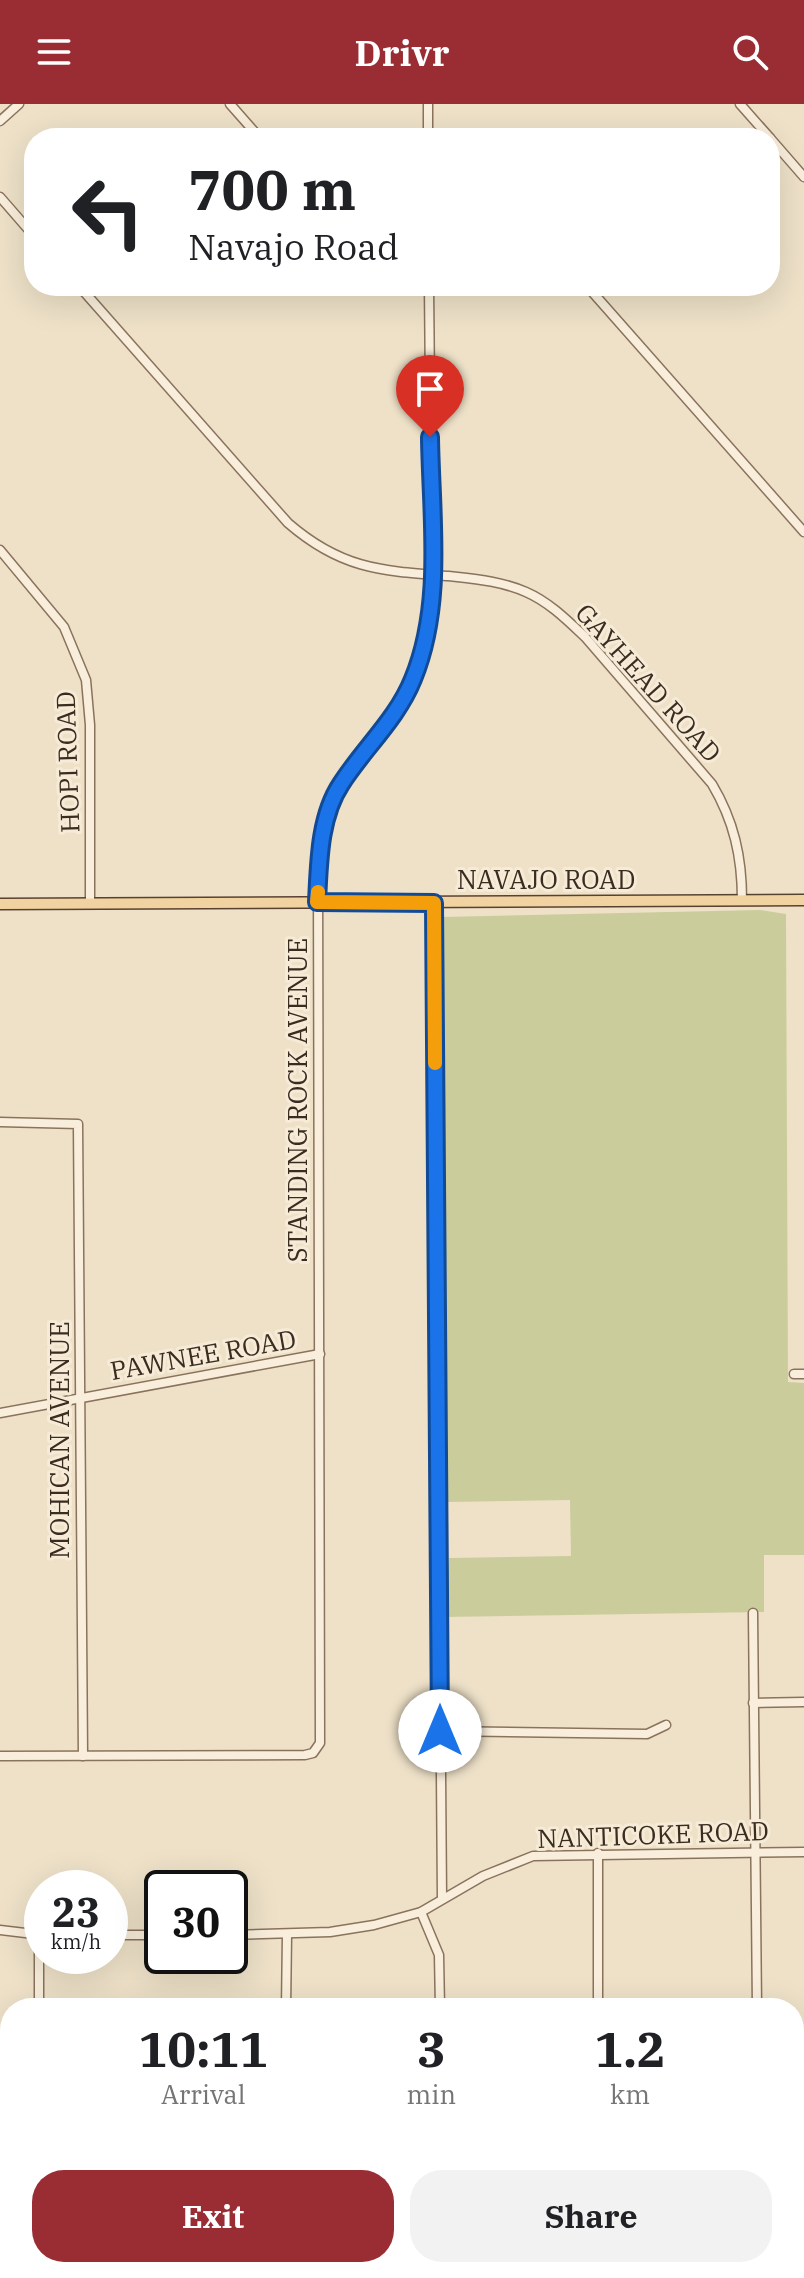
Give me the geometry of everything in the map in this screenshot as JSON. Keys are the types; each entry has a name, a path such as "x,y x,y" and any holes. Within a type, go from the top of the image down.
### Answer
{"main road":[{"name":"NAVAJO ROAD","path":"0,904 804,900"}],"street":[{"path":"0,121 19,104"},
{"path":"230,104 251,128"},
{"path":"428,104 428,128"},
{"path":"740,104 761,128"},
{"path":"780,149 804,177"},
{"path":"0,197 24,225"},
{"name":"GAYHEAD ROAD","path":"88,296 288,523 304,537 355,564 387,571 480,579 527,592 547,604 585,637 712,784 726,807 740,854 742,900"},
{"name":"STANDING ROCK AVENUE","path":"83,1756 305,1755 317,1749 322,1734 317,902 322,839 330,808 339,786 392,717 413,680 429,624 432,575 429,296"},
{"path":"596,296 804,532"},
{"name":"HOPI ROAD","path":"0,550 64,627 86,680 90,725 90,904"},
{"path":"434,903 442,1899"},
{"name":"MOHICAN AVENUE","path":"0,1122 78,1124 83,1756"},
{"name":"PAWNEE ROAD","path":"0,1413 320,1354"},
{"path":"753,1613 758,1852 757,1998"},
{"path":"753,1703 804,1702"},
{"path":"440,1731 647,1734 666,1725"},
{"path":"0,1756 83,1756"},
{"name":"NANTICOKE ROAD","path":"248,1935 287,1935 374,1925 421,1912 483,1876 533,1856 804,1852"},
{"path":"598,1853 598,1998"},
{"path":"421,1912 439,1955 440,1998"},
{"path":"0,1930 24,1933"},
{"path":"286,1998 287,1935"},
{"path":"39,1998 40,1974"}],"green space":[{"path":"760,910 786,914 788,1382 804,1383 804,1555 764,1555 764,1612 445,1617 449,1558 571,1556 570,1500 448,1502 445,1492 443,917"}],"slow traffic":[{"path":"318,892 317,902 434,903 435,1063"}],"route":[{"path":"430,437 432,575 429,624 423,651 413,680 392,717 339,786 322,839 317,902 434,903 440,1731"}]}
